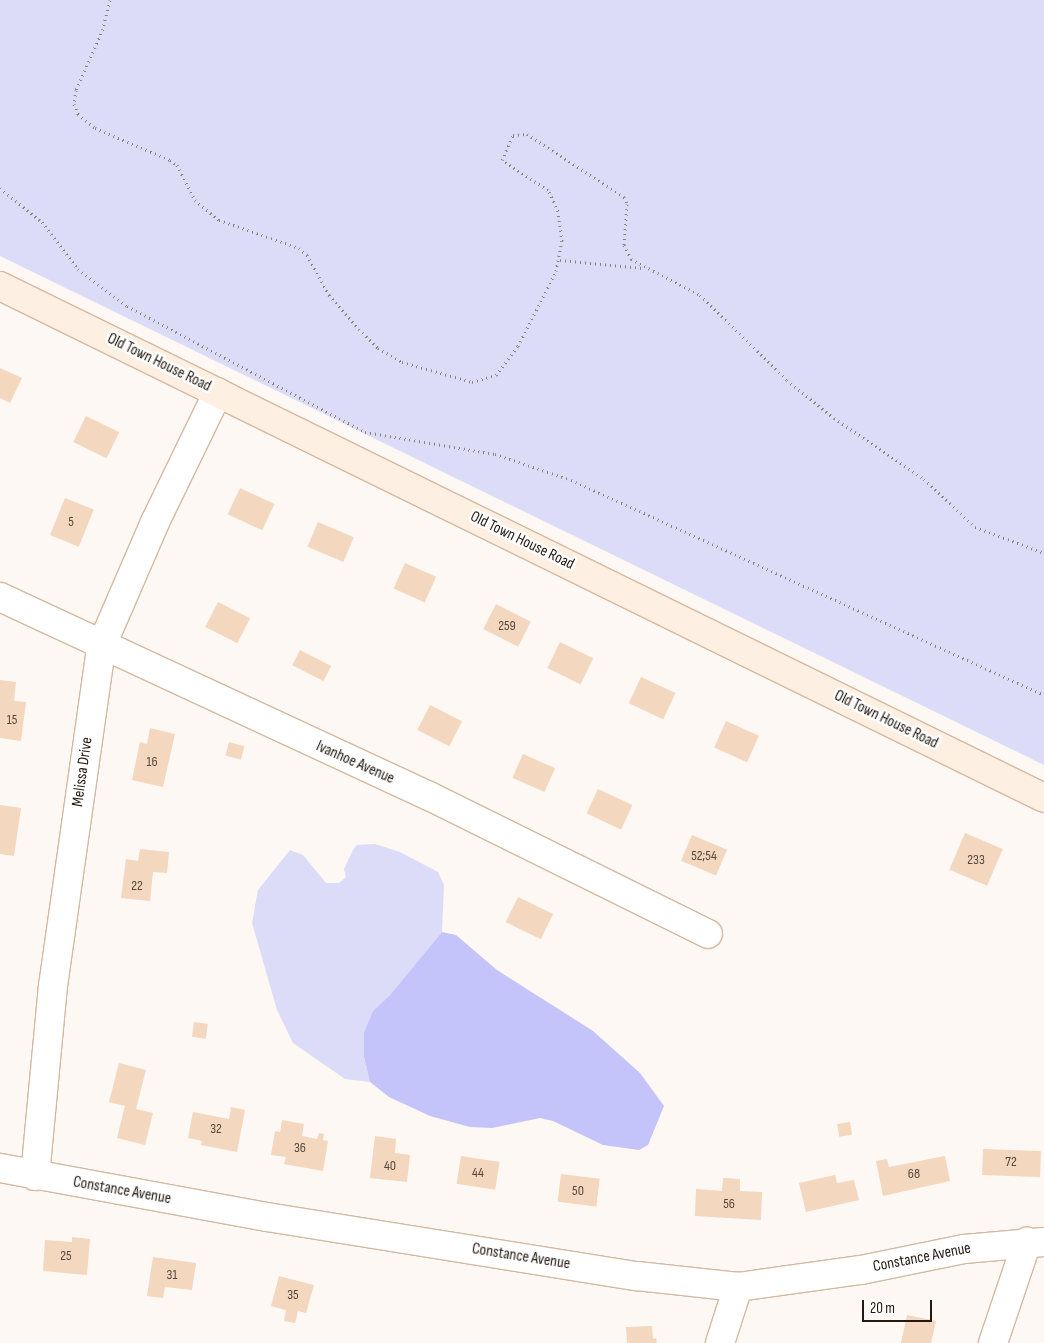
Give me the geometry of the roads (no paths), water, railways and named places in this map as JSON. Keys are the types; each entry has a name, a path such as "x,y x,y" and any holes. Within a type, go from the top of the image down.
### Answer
{"main road":[{"name":"Old Town House Road","path":"0,286 1044,798"}],"street":[{"name":"Melissa Drive","path":"35,1176 53,986 101,647 155,522 218,392"},
{"name":"Ivanhoe Avenue","path":"0,597 101,647 429,796 708,934"},
{"name":"Constance Avenue","path":"0,1168 35,1176 637,1276 738,1287 861,1270 964,1248 1036,1242"},
{"path":"993,1343 1036,1242"},
{"path":"720,1343 738,1287"}],"water":[{"path":"442,932 456,935 497,970 593,1031 640,1073 664,1106 648,1145 639,1150 603,1145 553,1121 540,1118 492,1128 470,1127 430,1116 389,1097 370,1082 364,1057 364,1033 373,1011 390,995"}]}
